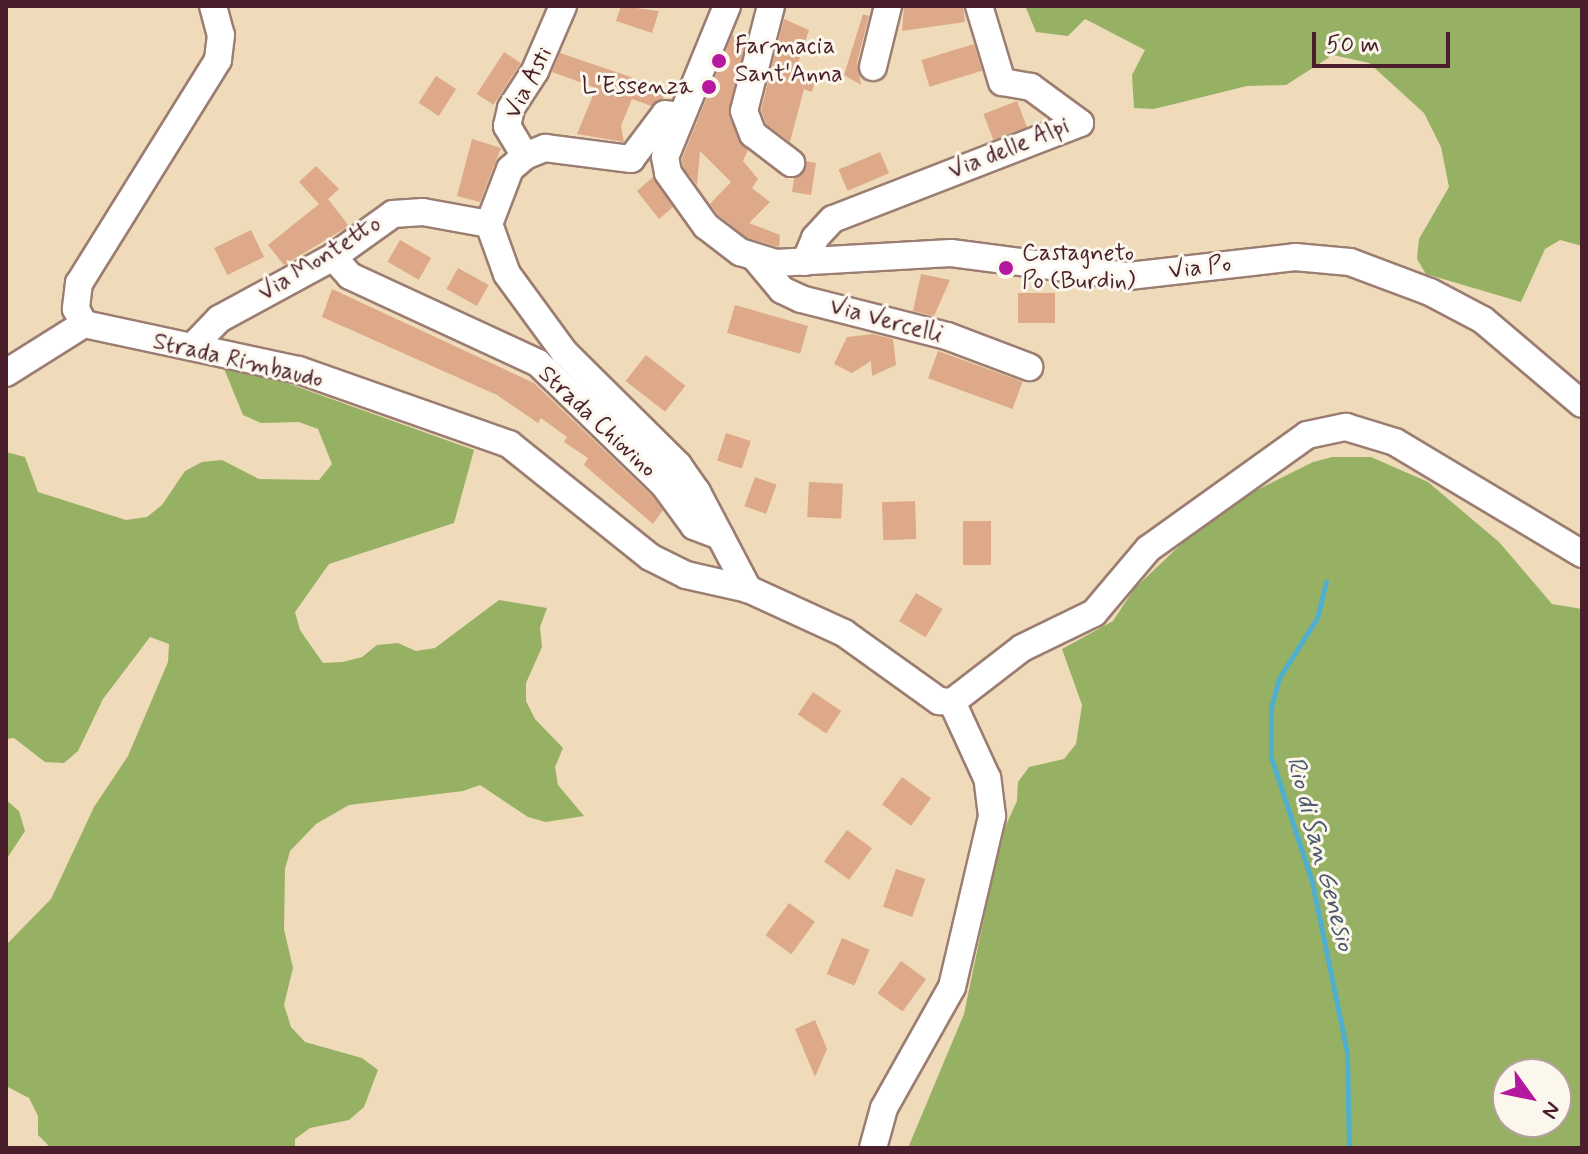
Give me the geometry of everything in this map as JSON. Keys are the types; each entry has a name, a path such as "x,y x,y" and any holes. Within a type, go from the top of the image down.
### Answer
{"street":[{"path":"6,373 84,324 76,309 79,283 218,60 221,35 213,6"},
{"name":"Via Asti","path":"525,156 507,126 511,108 546,49 563,6"},
{"name":"Via Vercelli","path":"737,6 723,18 667,143 668,173 706,226 766,261 782,290 801,299 947,336 1029,367"},
{"path":"771,6 744,111 753,134 791,163"},
{"path":"873,67 888,6"},
{"name":"Via delle Alpi","path":"805,262 815,238 833,219 1080,123 1031,87 1002,82 979,6"},
{"path":"489,224 510,169 525,156 545,148 631,159 665,114 678,118"},
{"name":"Via Montetto","path":"194,345 219,319 333,257 393,214 423,212 489,224"},
{"name":"Strada Chiovino","path":"489,224 507,274 564,352 678,465 748,589"},
{"name":"Via Po","path":"766,261 805,262 951,253 1129,276 1295,257 1350,262 1430,292 1483,320 1582,404"},
{"name":"Strada Chiovino","path":"333,257 350,276 538,363 664,485 694,526 720,536"},
{"name":"Strada Rimbaudo","path":"84,324 194,345 299,370 509,444 650,557 686,575 748,589 844,633 916,687 952,702"},
{"path":"873,1148 884,1108 952,987 992,816 987,778 952,702 1022,648 1094,613 1148,549 1307,435 1346,427 1395,442 1582,554"}],"green space":[{"path":"1009,6 1582,6 1582,246 1560,240 1545,249 1521,302 1426,274 1417,259 1419,239 1449,187 1441,147 1424,113 1369,63 1333,55 1286,85 1247,86 1154,109 1134,108 1132,75 1145,50 1085,19 1068,36 1036,32 1026,8"},
{"path":"220,359 474,450 454,523 329,564 295,612 300,630 323,663 343,662 362,657 377,645 398,643 416,651 435,648 499,600 547,608 540,627 542,647 526,683 526,701 535,719 563,748 555,767 558,785 584,816 546,822 528,817 480,785 463,791 349,805 316,824 290,851 285,869 284,929 293,968 284,1005 291,1027 305,1042 362,1058 378,1070 364,1107 349,1120 310,1128 295,1139 295,1148 51,1148 38,1135 38,1116 29,1098 6,1086 6,945 51,899 94,807 128,756 168,662 169,644 150,637 103,699 78,751 64,763 45,762 14,738 6,739 6,452 25,457 38,492 126,520 147,517 162,505 185,471 202,462 222,460 259,479 319,480 332,464 318,429 299,422 261,423 243,415"},
{"path":"1332,457 1371,457 1428,482 1499,542 1552,604 1582,609 1582,1148 908,1148 964,1014 1001,836 1017,801 1018,782 1029,767 1064,759 1076,744 1082,705 1062,649 1113,621 1134,589 1217,510 1313,462"},
{"path":"6,800 19,811 25,831 6,860"}],"building":[{"path":"621,6 659,11 652,33 616,21"},
{"path":"904,6 963,6 965,22 902,31"},
{"path":"863,14 869,16 857,63 861,85 844,75"},
{"path":"784,19 809,30 797,66 816,78 812,92 804,89 790,142 766,124 761,110"},
{"path":"732,35 746,40 729,117 748,150 743,161 758,179 752,188 770,202 749,223 780,235 779,247 747,238 718,215 710,204 731,182 700,151 697,185 683,167 682,159"},
{"path":"974,44 982,71 930,87 921,60"},
{"path":"504,52 521,63 494,105 477,94"},
{"path":"560,53 666,89 663,99 651,106 632,99 621,126 624,142 577,134 596,88 552,72"},
{"path":"436,76 456,89 439,116 419,103"},
{"path":"1017,101 1027,127 993,140 983,114"},
{"path":"472,139 501,148 480,202 457,196"},
{"path":"880,152 889,173 848,191 839,170"},
{"path":"806,161 816,163 811,195 792,192 794,178 804,172"},
{"path":"316,166 339,189 328,199 349,226 284,265 268,245 319,204 299,182"},
{"path":"653,177 673,207 659,219 637,191"},
{"path":"251,230 264,257 227,275 214,248"},
{"path":"400,240 431,258 419,280 388,262"},
{"path":"458,268 489,285 477,306 446,289"},
{"path":"921,274 950,280 934,316 913,311"},
{"path":"332,289 534,383 663,510 653,524 584,465 588,458 564,442 567,437 541,418 538,423 497,395 322,317"},
{"path":"1018,293 1055,293 1055,323 1018,323"},
{"path":"735,305 808,326 800,354 727,333"},
{"path":"873,334 893,339 896,365 872,376 871,361 852,373 834,364 847,337"},
{"path":"938,351 1023,382 1013,409 928,378"},
{"path":"646,355 685,386 665,412 626,381"},
{"path":"726,433 751,441 742,469 717,461"},
{"path":"755,477 777,485 766,514 744,506"},
{"path":"809,482 843,484 841,519 807,517"},
{"path":"915,501 916,539 883,540 882,502"},
{"path":"963,521 991,521 991,565 963,565"},
{"path":"916,593 943,609 926,637 899,621"},
{"path":"813,692 841,711 826,733 798,714"},
{"path":"902,777 931,798 911,826 882,805"},
{"path":"847,830 872,848 849,880 824,862"},
{"path":"896,869 925,879 912,917 883,907"},
{"path":"789,903 815,922 791,954 765,935"},
{"path":"842,938 870,950 854,986 827,974"},
{"path":"901,961 926,979 903,1012 877,993"},
{"path":"815,1020 827,1049 815,1077 795,1029"}],"waterway":[{"name":"Rio di San Genesio","path":"1326,582 1317,618 1279,678 1271,707 1271,757 1312,882 1347,1053 1349,1148"}],"place":[{"name":"Farmacia Sant'Anna","path":"719,61"},
{"name":"L'Essenza","path":"709,87"},
{"name":"Castagneto Po (Burdin)","path":"1006,268"}]}
